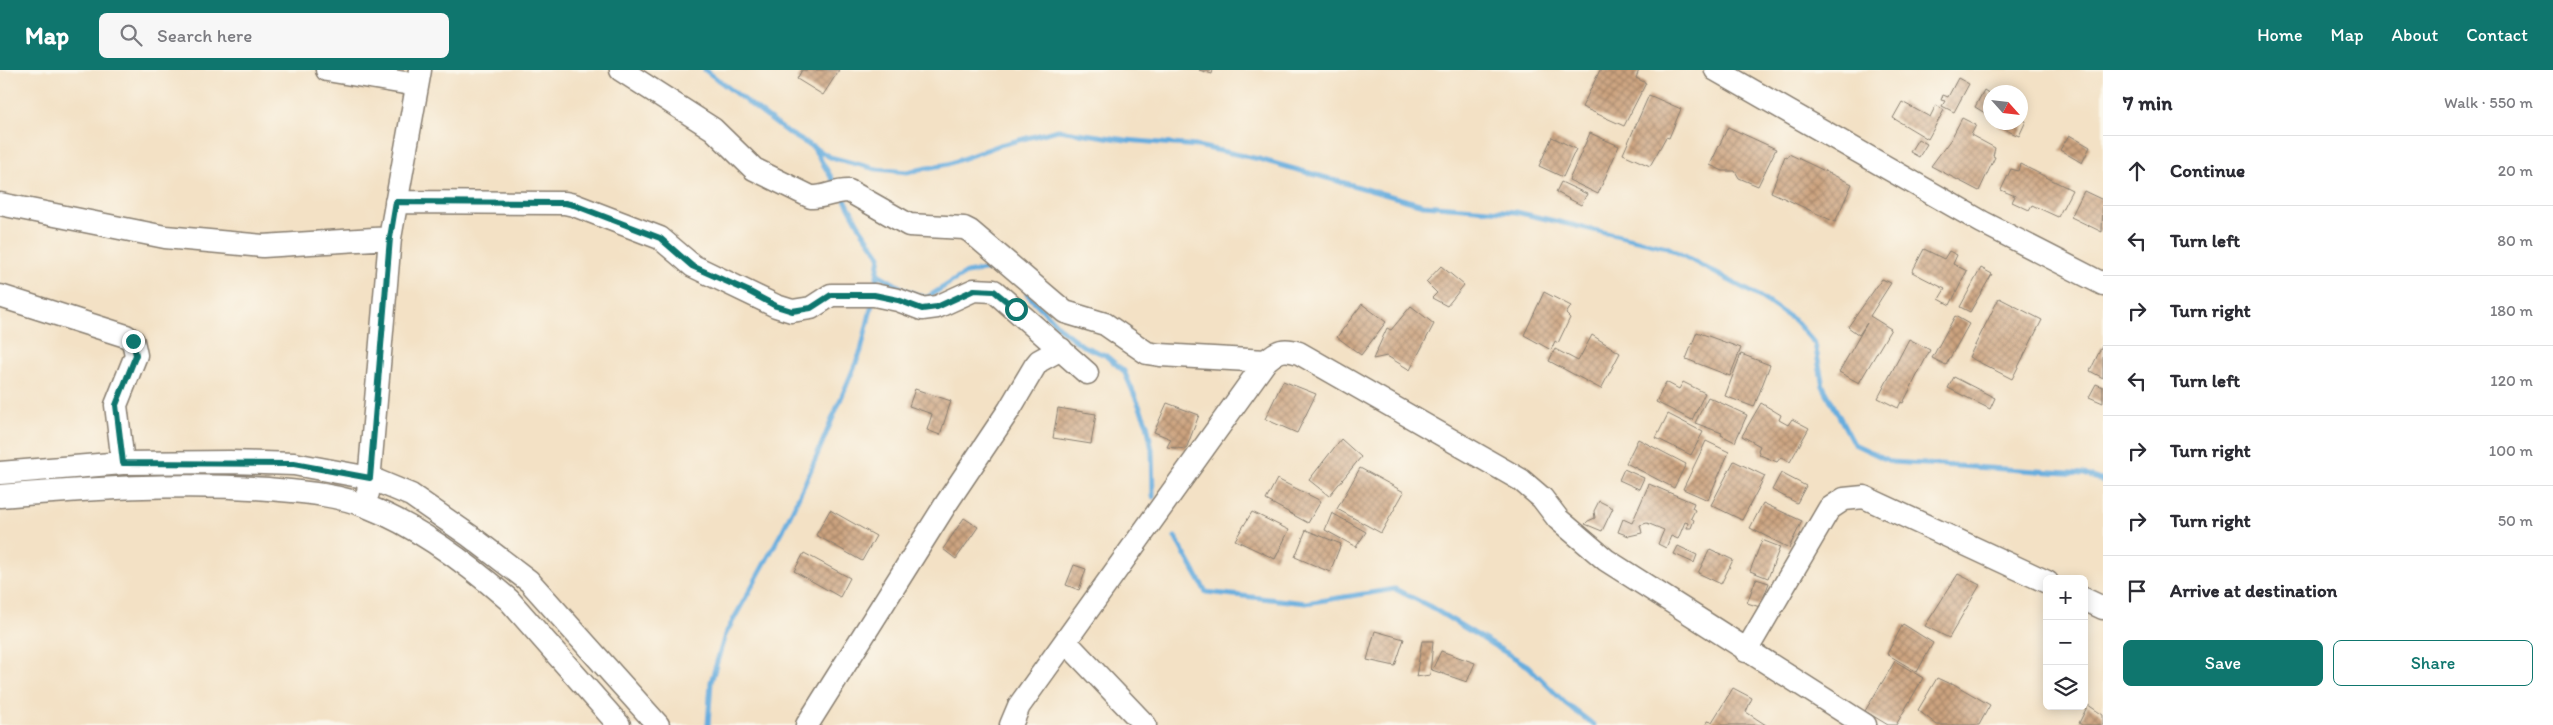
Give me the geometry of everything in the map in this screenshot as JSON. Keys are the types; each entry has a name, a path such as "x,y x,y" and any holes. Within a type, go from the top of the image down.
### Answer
{"street":[{"path":"327,70 418,78 390,238 366,506"},
{"path":"621,70 713,128 749,165 760,172 811,197 849,191 909,225 964,228 1066,312 1105,324 1147,352 1160,355 1266,360"},
{"path":"1716,70 1982,222 2103,284"},
{"path":"396,202 565,203 574,205 660,238 692,266 748,291 776,306 792,311 811,308 831,295 874,295 898,300 922,309 937,307 974,290 994,291 1087,373"},
{"path":"0,204 165,237 263,246 390,238"},
{"path":"0,296 126,336 133,341 136,355 116,405 123,463"},
{"path":"807,725 946,504 1009,410 1035,366 1039,361 1061,349"},
{"path":"1011,725 1019,706 1266,360 1276,351 1286,349 1299,353 1521,480 1542,498 1570,530 1606,560 1746,651 1865,725"},
{"path":"0,473 123,463 294,464 370,478 410,495 470,536 522,575 658,725"},
{"path":"0,496 124,486 233,486 294,491 336,497 366,506 400,521 493,586 509,600 619,725"},
{"path":"1746,651 1829,509 1844,499 1864,497 2043,580"},
{"path":"2088,601 2103,608"},
{"path":"1066,642 1145,725"}],"building":[{"path":"802,70 839,70 823,95 797,79"},
{"path":"1199,70 1213,70 1212,74"},
{"path":"1600,70 1639,70 1636,78 1646,83 1624,126 1582,107"},
{"path":"1958,78 1969,84 1954,112 1942,106 1945,101 1941,100 1943,95 1948,97"},
{"path":"1983,92 1983,112 1975,107"},
{"path":"1649,95 1681,109 1669,138 1666,137 1650,166 1623,154"},
{"path":"1902,102 1930,117 1936,105 1944,110 1928,139 1893,118"},
{"path":"1962,118 1976,125 1971,135 1995,148 1993,156 1995,157 1979,191 1931,166 1951,139"},
{"path":"1728,127 1776,149 1758,186 1739,178 1735,171 1723,171 1710,165"},
{"path":"2006,130 2022,130 2019,136"},
{"path":"1590,133 1619,146 1598,194 1569,180"},
{"path":"2069,135 2090,147 2082,163 2060,150"},
{"path":"1552,137 1576,149 1563,177 1539,166"},
{"path":"1918,139 1927,144 1919,157 1910,152"},
{"path":"1789,154 1852,184 1835,222 1771,192 1785,156 1787,157"},
{"path":"2020,164 2072,190 2058,217 2032,205 2029,210 2012,202 2015,196 2001,190 2011,169 2018,171"},
{"path":"1561,182 1587,194 1581,205 1556,192"},
{"path":"2084,191 2103,200 2102,232 2071,217"},
{"path":"1924,249 1944,259 1949,251 1957,255 1953,264 1967,271 1950,305 1939,299 1945,289 1912,272"},
{"path":"1441,266 1464,285 1447,306 1432,298 1437,293 1426,282"},
{"path":"1981,268 1992,274 1970,312 1960,307"},
{"path":"1882,279 1891,283 1870,316 1891,329 1859,383 1839,372 1867,323 1859,335 1848,327"},
{"path":"1544,292 1571,306 1566,314 1570,318 1558,343 1555,341 1551,350 1524,335"},
{"path":"1999,298 2042,320 2012,379 1969,357"},
{"path":"1362,304 1386,322 1361,355 1337,337"},
{"path":"1411,306 1434,324 1410,370 1387,356 1373,359 1387,328 1391,330"},
{"path":"1955,316 1969,324 1946,365 1932,358"},
{"path":"1697,332 1741,348 1730,376 1686,359"},
{"path":"1592,335 1620,353 1601,389 1549,361 1555,349 1578,361"},
{"path":"1909,339 1930,350 1903,403 1901,402 1898,408 1878,398"},
{"path":"2103,344 2103,378 2090,371"},
{"path":"1741,354 1770,365 1754,407 1725,396"},
{"path":"1954,377 1995,398 1990,409 1948,388"},
{"path":"1283,381 1316,394 1297,433 1265,419"},
{"path":"1666,382 1679,389 1683,382 1705,393 1692,420 1656,402"},
{"path":"2096,384 2103,387 2103,403 2089,397"},
{"path":"915,389 951,401 940,435 927,430 932,414 909,406"},
{"path":"1708,397 1747,415 1735,442 1721,435 1722,433 1695,423"},
{"path":"1167,403 1199,415 1186,449 1167,447 1171,439 1154,432"},
{"path":"1761,403 1781,415 1779,420 1788,425 1792,419 1809,428 1790,462 1781,457 1777,462 1760,455 1758,450 1760,446 1742,436"},
{"path":"1058,408 1096,414 1091,444 1053,438"},
{"path":"1668,414 1703,432 1691,455 1656,438"},
{"path":"1341,439 1361,457 1329,496 1309,480"},
{"path":"1638,439 1686,464 1674,488 1626,463"},
{"path":"1706,441 1729,452 1708,500 1683,489"},
{"path":"1734,461 1765,476 1742,520 1711,505"},
{"path":"1360,468 1404,492 1381,533 1337,509"},
{"path":"1624,469 1644,478 1639,489 1619,480"},
{"path":"1781,473 1806,486 1797,503 1772,490"},
{"path":"1277,479 1321,501 1308,523 1266,500"},
{"path":"1649,484 1694,503 1692,508 1695,510 1691,518 1694,520 1691,528 1687,528 1688,523 1685,522 1678,539 1671,536 1666,548 1658,544 1664,530 1647,523 1640,525 1642,533 1629,536 1618,532 1623,519 1632,523"},
{"path":"1599,501 1613,508 1602,531 1585,524 1595,518 1594,511"},
{"path":"1763,503 1802,521 1789,548 1750,528"},
{"path":"830,510 876,536 862,561 816,535"},
{"path":"1252,512 1289,530 1275,559 1235,540"},
{"path":"1332,513 1366,532 1356,547 1325,530"},
{"path":"964,518 978,527 956,559 943,549"},
{"path":"1306,530 1341,544 1330,572 1295,557"},
{"path":"1762,540 1780,547 1768,578 1750,571"},
{"path":"1678,546 1697,555 1694,563 1674,554"},
{"path":"1710,549 1733,560 1721,584 1698,573"},
{"path":"804,553 850,578 840,597 794,571"},
{"path":"1074,565 1086,569 1079,590 1066,585"},
{"path":"1958,574 1980,585 1949,638 1925,626"},
{"path":"1756,579 1769,583 1760,607 1747,603"},
{"path":"1903,624 1933,643 1917,672 1887,654"},
{"path":"1375,631 1404,639 1395,666 1367,660"},
{"path":"1422,641 1433,641 1430,675 1416,677"},
{"path":"1441,651 1475,663 1467,682 1432,670"},
{"path":"1895,661 1923,678 1896,725 1888,725 1865,711"},
{"path":"1937,678 1950,684 1952,683 1990,705 1979,725 1937,725 1918,710"},
{"path":"1733,688 1752,698 1746,712 1766,725 1706,725 1707,721 1712,722"},
{"path":"2088,705 2103,715 2103,725 2082,725 2079,723 2086,710 2088,710"}],"waterway":[{"path":"705,70 787,132 830,157 876,169 907,172 948,164 1000,145 1058,130 1126,140 1197,146 1259,159 1423,205 1516,212 1667,247 1760,297 1795,321 1815,344 1823,386 1854,444 1892,462 2084,474 2103,481"},
{"path":"813,147 837,187"},
{"path":"843,196 861,229 880,256 875,289"},
{"path":"878,274 905,290 926,298 966,273 990,269 1012,280"},
{"path":"1027,294 1062,330 1083,346 1105,355 1124,371 1147,424 1152,450 1153,497"},
{"path":"708,725 711,682 725,635 783,530 806,481 861,351 873,300"},
{"path":"1175,537 1206,592 1306,603 1395,589 1429,606 1528,666 1565,703 1594,725"}],"route":[{"path":"133,341 136,355 116,405 123,463 230,462 294,464 370,478 390,238 396,202 565,203 574,205 660,238 692,266 742,288 776,306 792,311 811,308 831,295 874,295 898,300 922,309 937,307 974,290 994,291 1016,309"}]}
